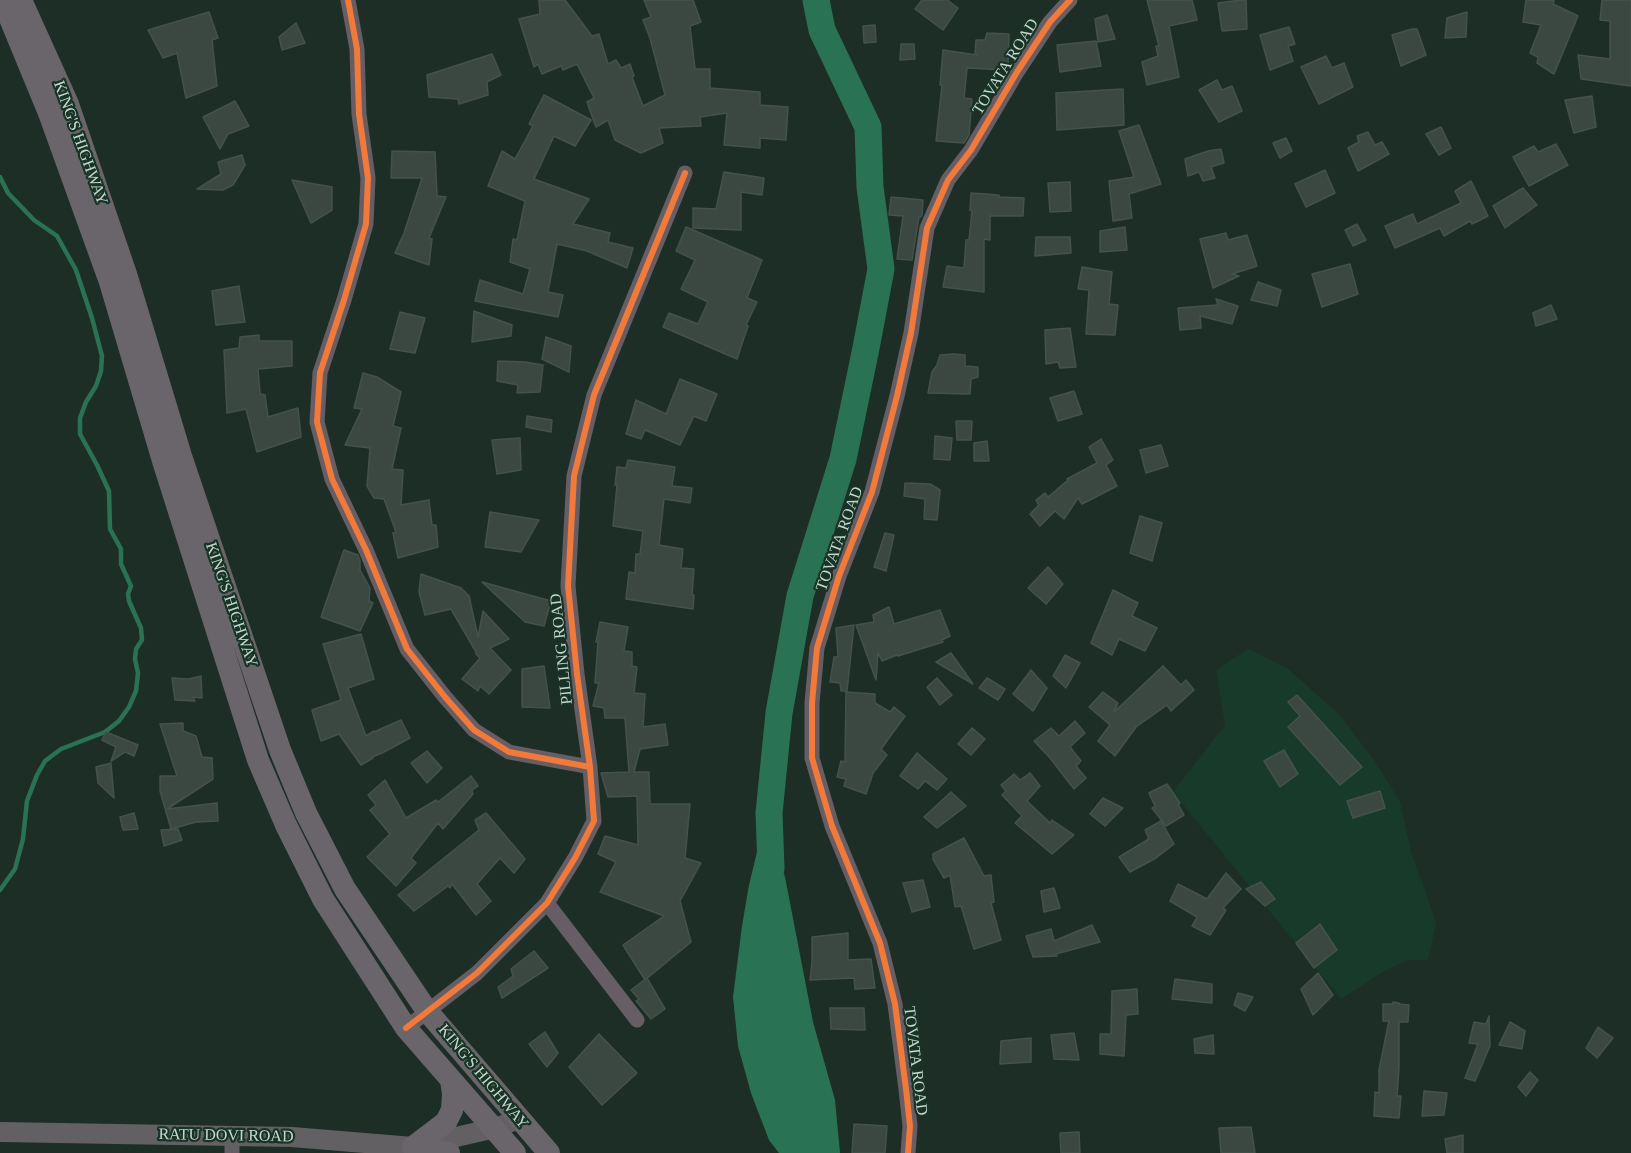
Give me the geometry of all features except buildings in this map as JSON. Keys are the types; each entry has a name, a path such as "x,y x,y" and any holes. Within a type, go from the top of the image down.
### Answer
{"highway":[{"name":"KING'S HIGHWAY","path":"0,0 9,16 49,113 110,282 164,464 258,760 286,825 323,899 406,1028 515,1153"},
{"name":"KING'S HIGHWAY","path":"21,0 71,114 126,274 181,456 280,750 306,813 345,889 427,1011 549,1153"},
{"path":"413,1147 446,1122 452,1110 451,1080"},
{"path":"413,1147 448,1153"}],"main road":[{"name":"RATU DOVI ROAD","path":"0,1132 232,1145 292,1137 413,1147 495,1128 519,1119"}],"street":[{"path":"348,0 357,50 359,114 368,178 366,224 320,373 317,422 332,479 366,550 407,649 474,730 509,752 590,767"},
{"name":"TOVATA ROAD","path":"908,1153 910,1126 895,1004 880,943 832,826 812,758 812,703 817,648 839,576 872,492 911,333 927,228 948,180 971,150 1050,21 1070,0"},
{"name":"PILLING ROAD","path":"406,1028 477,974 547,903 575,858 594,821 590,767 568,586 574,476 594,395 685,173"},
{"path":"547,903 638,1020"}],"shaded area":[{"path":"1248,649 1288,669 1340,715 1378,766 1400,802 1412,856 1436,923 1428,960 1407,960 1384,971 1341,999 1173,792 1225,725 1216,670"},
{"path":"765,819 785,877 813,1022 835,1100 840,1153 779,1153 769,1140 751,1093 738,1046 733,997 749,885"}],"waterway":[{"path":"771,868 769,813 779,713 800,596 843,459 881,269 870,187 868,127 822,30 816,0"},
{"path":"0,177 8,193 34,220 57,236 76,270 92,318 102,356 101,371 80,418 80,434 109,491 110,529 121,549 121,564 131,586 128,594 129,601 141,628 142,640 136,649 135,659 138,673 136,691 119,721 105,732 61,749 45,761 37,775 27,801 23,839 15,869 0,890"}],"cycle path":[{"path":"348,0 357,49 359,114 368,178 366,224 320,373 317,422 332,479 366,550 407,649 474,730 509,752 590,767"},
{"path":"908,1153 910,1126 895,1004 880,943 832,826 812,758 812,703 817,648 839,576 872,492 911,333 927,228 948,180 971,150 1017,72 1050,22 1070,0"},
{"path":"406,1028 477,973 547,903 575,858 594,821 590,767 568,586 574,476 594,395 685,173"}]}
